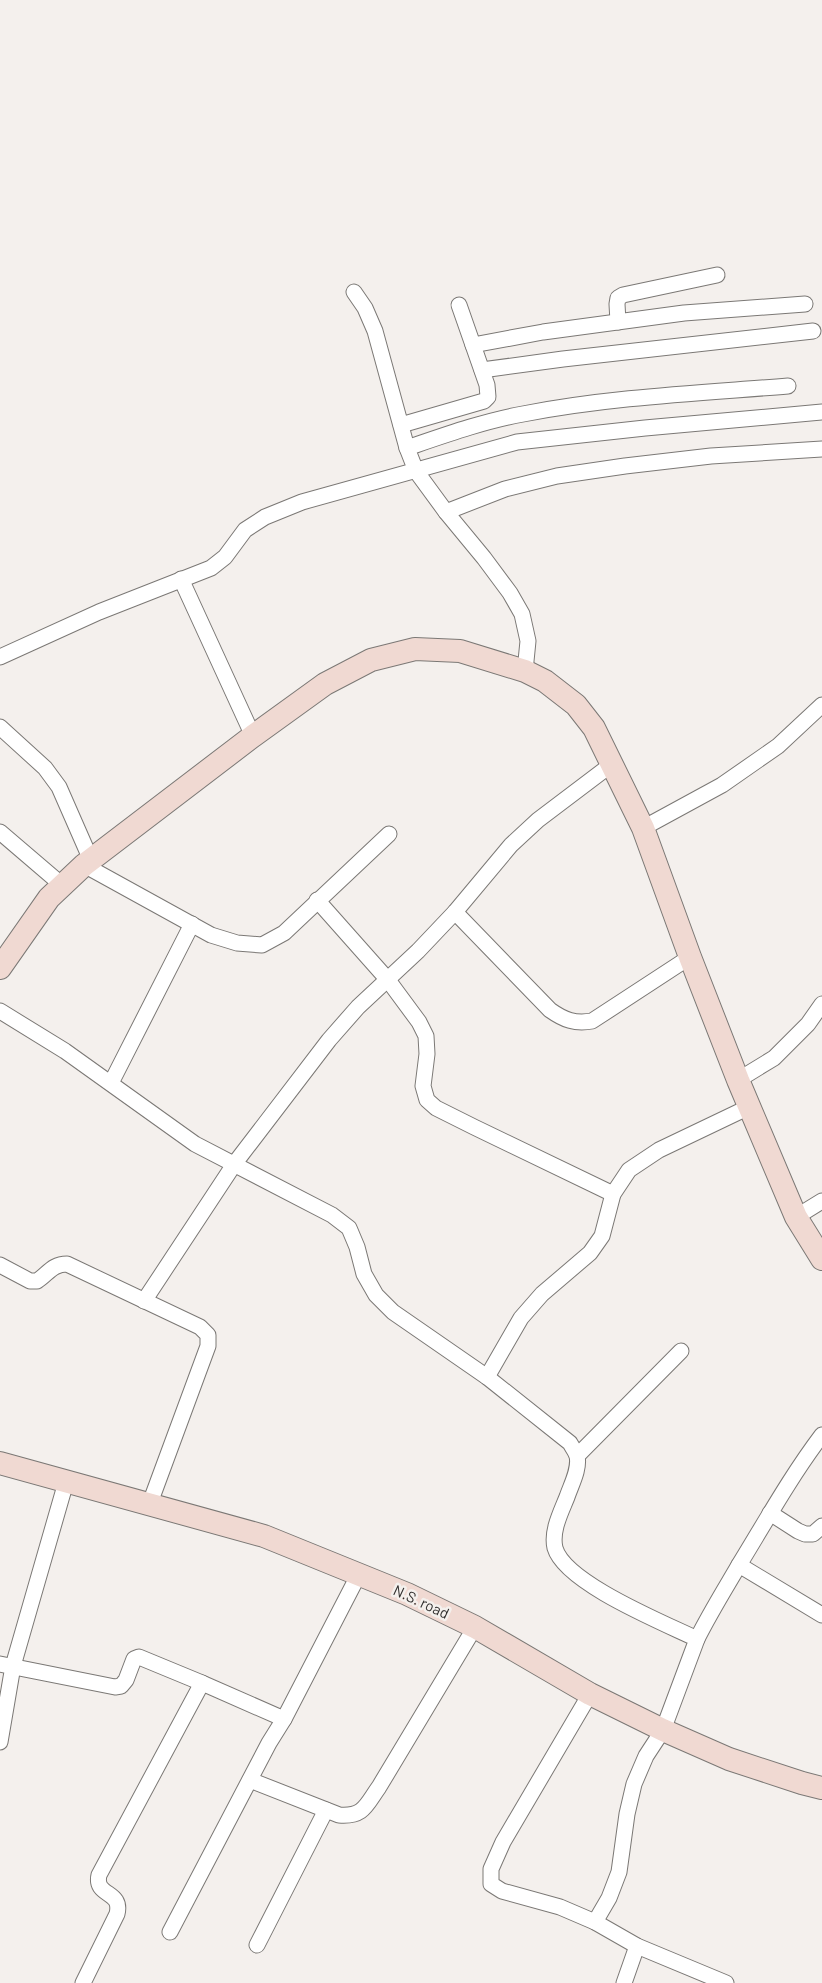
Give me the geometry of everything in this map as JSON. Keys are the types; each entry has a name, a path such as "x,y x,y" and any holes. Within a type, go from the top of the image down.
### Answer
{"street":[{"path":"618,322 616,304 618,298 623,295 717,275"},
{"path":"354,292 365,308 375,330 407,448 416,471 510,593 522,614 528,641 525,671"},
{"path":"473,345 542,332 684,313 805,304"},
{"path":"401,425 484,401 488,392 459,305"},
{"path":"482,370 813,331"},
{"path":"407,448 475,425 524,414 664,396 788,386"},
{"path":"0,657 99,612 211,568 225,557 245,530 265,517 302,502 516,442 822,412"},
{"path":"446,512 505,488 557,476 711,456 822,449"},
{"path":"181,579 253,736"},
{"path":"0,968 49,898 87,862 325,684 371,660 415,649 460,651 525,671 545,681 576,705 594,728 643,828 690,957 738,1080 796,1217 822,1259"},
{"path":"643,828 722,785 778,746 822,705"},
{"path":"0,727 45,768 59,787 87,862 192,924 211,934 237,943 262,945 284,933 317,900 390,834"},
{"path":"144,1301 235,1163 329,1040 358,1007 388,980 455,912 511,845 538,820 612,764"},
{"path":"0,832 62,885"},
{"path":"317,900 388,980 419,1022 426,1036 427,1054 423,1086 427,1100 436,1108 459,1120 612,1194"},
{"path":"455,912 550,1010 563,1020 578,1023 592,1020 690,957"},
{"path":"111,1083 192,924"},
{"path":"738,1080 774,1058 808,1024 822,1004"},
{"path":"0,1011 65,1051 195,1144 235,1163 332,1215 349,1228 364,1274 376,1295 393,1312 487,1378 570,1443 577,1456 576,1473 556,1526 555,1547 560,1560 576,1574 606,1594 697,1638"},
{"path":"487,1378 521,1318 542,1294 590,1253 602,1236 612,1194 629,1170 659,1150 749,1107"},
{"path":"796,1217 822,1201"},
{"path":"0,1265 30,1281 37,1282 52,1267 59,1264 67,1264 200,1327 208,1335 208,1346 150,1503"},
{"path":"577,1456 681,1351"},
{"path":"595,1922 609,1898 619,1872 627,1814 634,1784 646,1756 663,1730 697,1638 711,1611 798,1467 822,1435"},
{"name":"N.S. road","path":"0,1464 150,1503 264,1536 407,1594 475,1627 590,1694 663,1730 729,1758 822,1788"},
{"path":"0,1742 7,1665 66,1482"},
{"path":"770,1513 805,1534 813,1534 822,1526"},
{"path":"740,1565 822,1615"},
{"path":"170,1932 359,1574"},
{"path":"250,1780 338,1815 351,1816 363,1810 379,1787 475,1627"},
{"path":"7,1665 115,1687 121,1686 126,1680 134,1659 139,1657 284,1719"},
{"path":"83,1983 119,1907 117,1900 100,1888 97,1882 99,1875 202,1683"},
{"path":"590,1694 523,1806 491,1869 491,1884 502,1892 560,1907 595,1922 637,1946 726,1983"},
{"path":"257,1945 326,1810"},
{"path":"624,1983 637,1946"}]}
